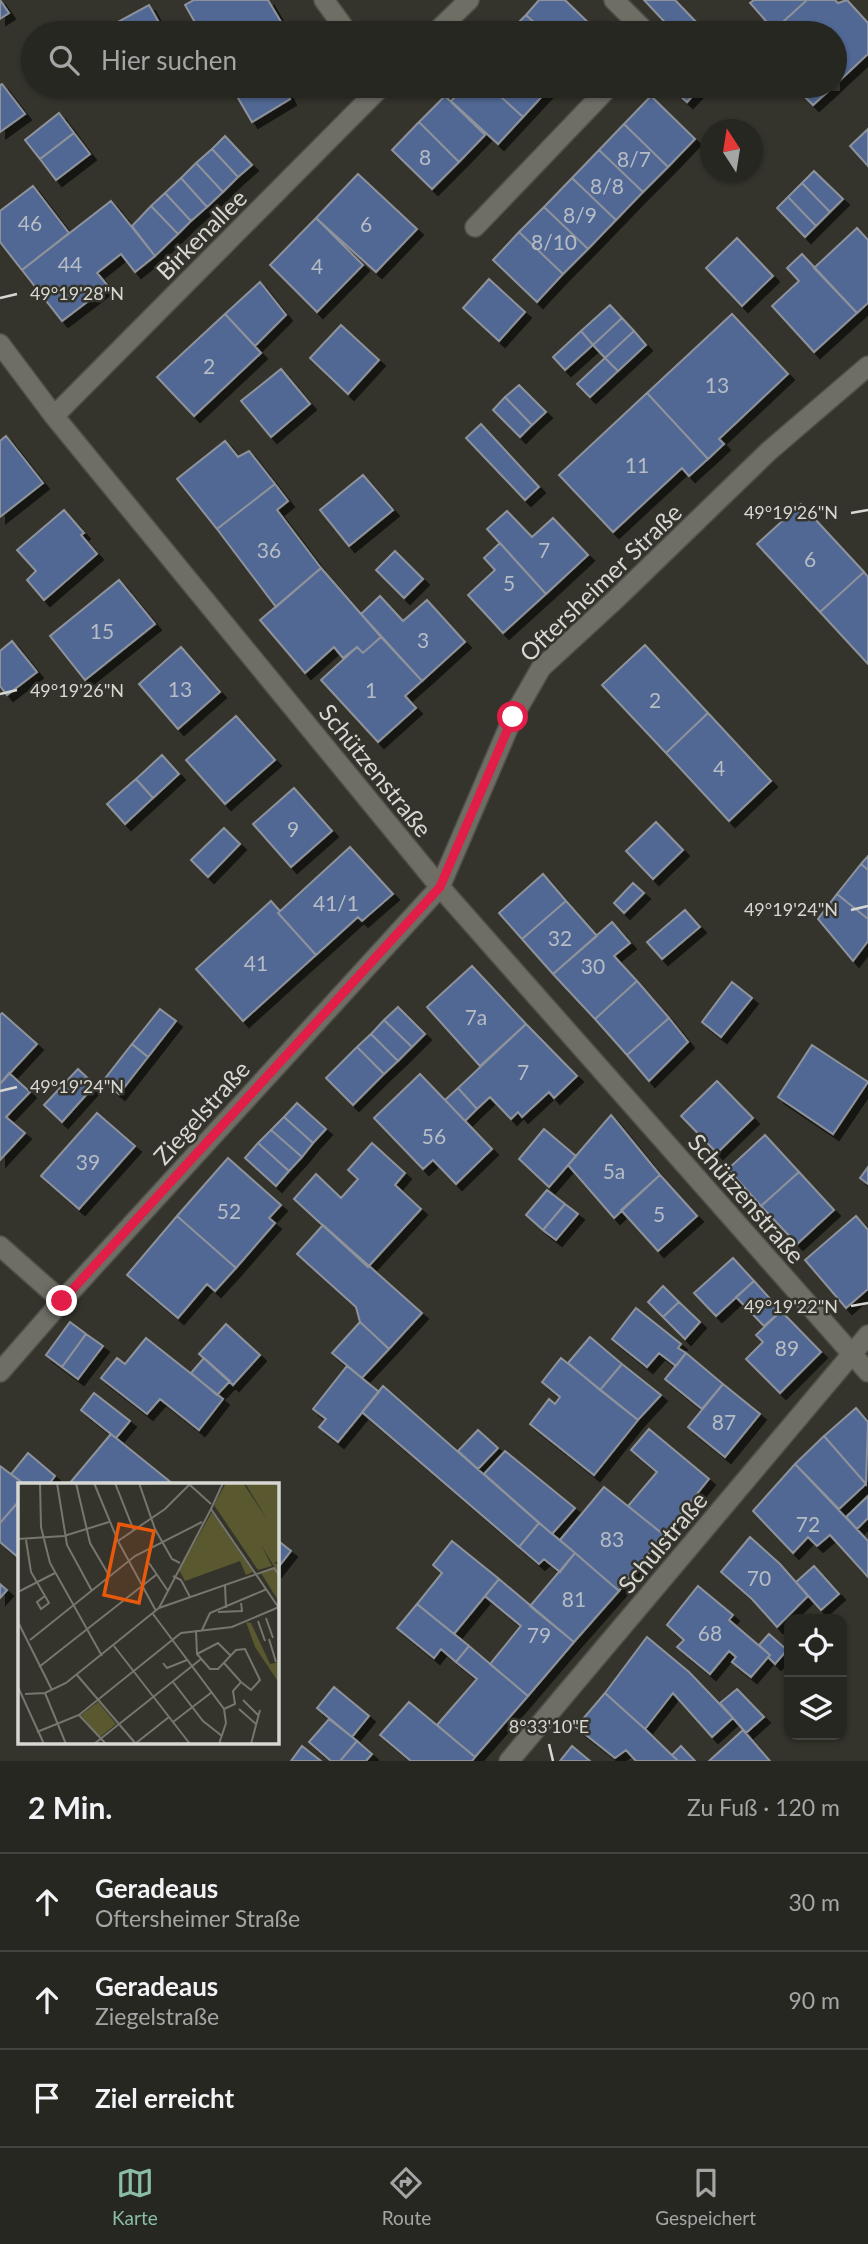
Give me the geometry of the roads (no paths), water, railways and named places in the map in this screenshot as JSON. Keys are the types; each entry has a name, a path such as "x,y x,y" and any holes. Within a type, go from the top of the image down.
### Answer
{"street":[{"path":"324,0 339,21"},
{"path":"447,21 469,0"},
{"path":"614,0 635,21"},
{"name":"Birkenallee","path":"54,416 370,98"},
{"path":"475,227 599,98"},
{"name":"Schützenstraße","path":"0,344 54,416 440,887 868,1372"},
{"name":"Oftersheimer Straße","path":"440,887 513,717 541,668 616,600 769,451 868,366"},
{"name":"Ziegelstraße","path":"0,1372 440,887"},
{"path":"0,1246 62,1301"},
{"name":"Schulstraße","path":"509,1761 868,1335"}]}
